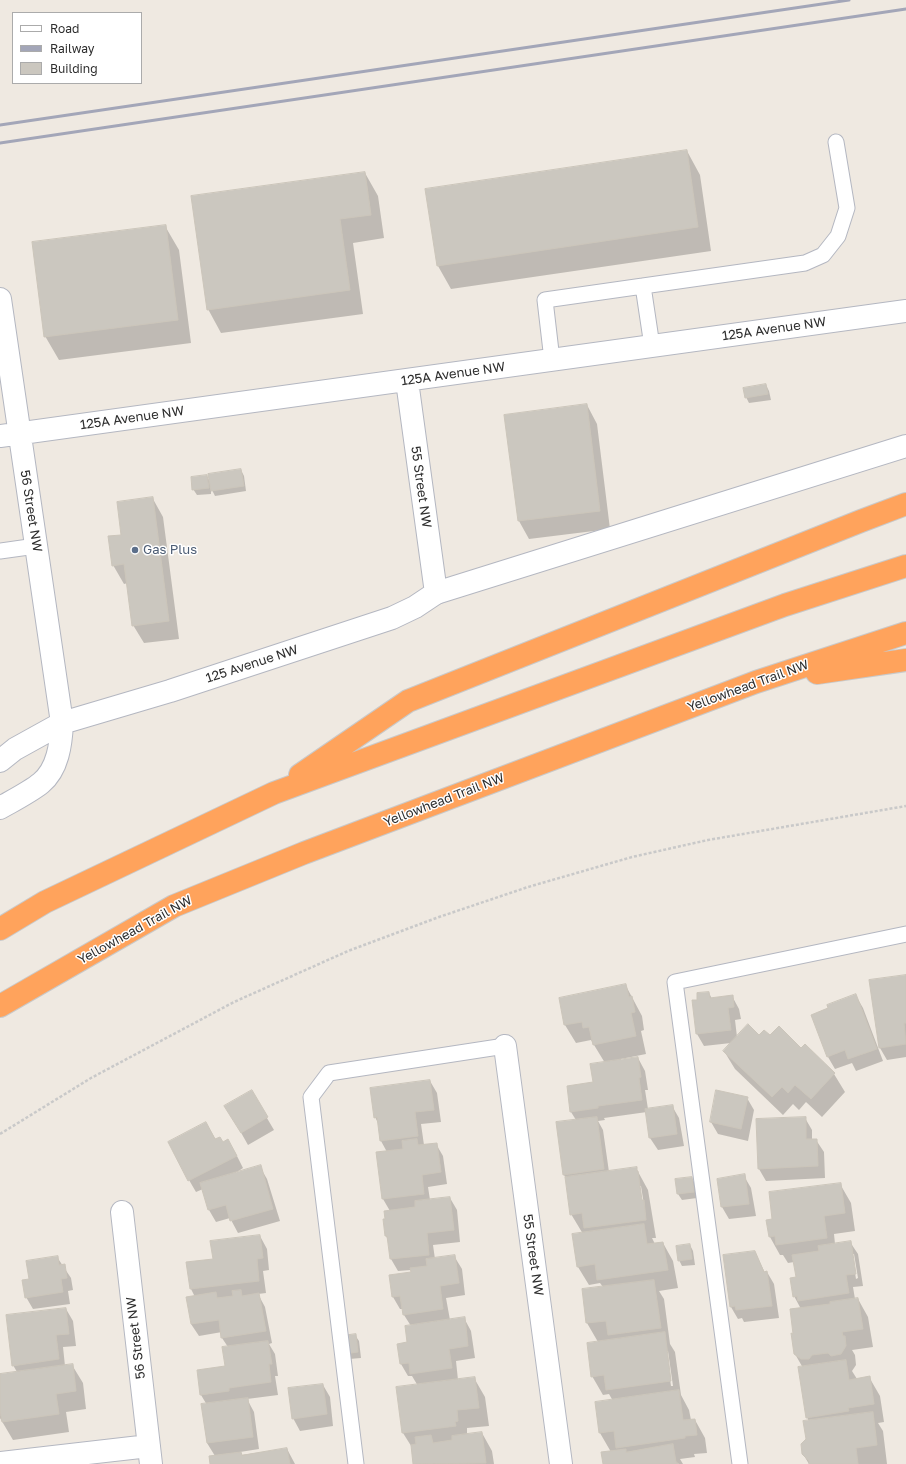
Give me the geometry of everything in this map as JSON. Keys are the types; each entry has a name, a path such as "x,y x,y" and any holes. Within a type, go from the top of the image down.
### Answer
{"highway":[{"path":"274,793 408,701 906,504"},
{"path":"0,929 45,902 274,793 785,605 906,566"},
{"name":"Yellowhead Trail NW","path":"0,1006 174,906 304,853 756,682 906,633"},
{"path":"756,682 906,660"}],"street":[{"name":"56 Street NW","path":"0,299 9,435 36,546 62,723"},
{"name":"125A Avenue NW","path":"9,435 407,381 906,310"},
{"name":"55 Street NW","path":"407,381 436,593"},
{"name":"125 Avenue NW","path":"0,761 15,748 62,723 170,691 392,618 415,607 436,593 906,446"},
{"path":"0,808 41,783 50,771 57,758 61,742 62,723"},
{"name":"55 Street NW","path":"505,1046 561,1464"},
{"name":"56 Street NW","path":"122,1212 150,1455"},
{"path":"0,1462 150,1455"}],"lane":[{"path":"552,360 545,300 805,263 823,255 838,236 847,208 836,142"},
{"path":"643,286 652,346"},
{"path":"0,551 36,546"},
{"path":"740,1464 675,982 906,934"},
{"path":"356,1464 311,1097 329,1073 505,1046"}],"path":[{"path":"0,1134 90,1078 234,1002 348,951 439,916 528,887 632,857 708,840 906,806"}],"building":[{"path":"687,150 698,227 437,266 425,189"},
{"path":"365,172 371,215 340,219 350,290 207,310 191,196"},
{"path":"166,225 178,320 44,337 32,242"},
{"path":"766,384 768,394 745,398 743,388"},
{"path":"587,404 600,511 518,521 504,415"},
{"path":"241,469 244,486 211,491 208,474"},
{"path":"207,475 209,488 192,490 191,477"},
{"name":"Gas Plus","path":"153,497 169,621 132,626 124,564 112,566 108,536 121,535 117,502"},
{"path":"906,975 906,1023 904,1023 906,1044 879,1048 869,980"},
{"path":"626,984 629,997 632,996 635,1012 631,1013 636,1036 593,1045 589,1027 583,1028 582,1022 564,1025 559,998"},
{"path":"709,992 710,998 733,995 734,1007 728,1008 731,1030 696,1034 692,1000 697,1000 697,993"},
{"path":"856,994 877,1049 848,1059 845,1050 827,1057 811,1015 828,1008 827,1005"},
{"path":"748,1024 759,1035 764,1030 770,1035 779,1026 801,1048 805,1044 835,1073 811,1099 795,1085 788,1093 782,1087 772,1097 723,1051"},
{"path":"638,1057 642,1100 598,1106 598,1108 570,1112 567,1086 593,1082 590,1064"},
{"path":"430,1080 434,1110 415,1112 418,1136 380,1141 377,1117 374,1118 370,1088"},
{"path":"252,1090 268,1117 241,1133 224,1106"},
{"path":"716,1090 748,1097 741,1129 710,1122"},
{"path":"673,1105 677,1134 649,1138 645,1109"},
{"path":"597,1117 604,1169 563,1175 556,1122"},
{"path":"806,1117 806,1139 817,1139 818,1166 758,1169 756,1119"},
{"path":"206,1122 215,1139 220,1137 223,1142 228,1139 237,1156 188,1181 168,1142"},
{"path":"417,1139 418,1145 437,1143 441,1172 422,1175 424,1194 382,1199 376,1152 403,1149 402,1141"},
{"path":"261,1165 273,1209 230,1221 226,1205 208,1210 200,1183"},
{"path":"637,1167 642,1200 644,1200 646,1220 584,1228 582,1213 570,1215 565,1177"},
{"path":"745,1174 749,1204 721,1207 717,1179"},
{"path":"692,1177 694,1192 677,1194 675,1179"},
{"path":"841,1183 845,1213 824,1216 827,1238 776,1245 775,1236 769,1237 766,1220 772,1219 769,1192"},
{"path":"450,1197 454,1230 427,1233 429,1255 390,1259 387,1236 385,1236 383,1219 385,1219 384,1211 415,1207 415,1201"},
{"path":"644,1224 647,1244 663,1242 668,1270 597,1280 595,1264 577,1267 572,1234"},
{"path":"260,1235 263,1258 257,1259 259,1281 190,1289 186,1262 213,1259 210,1241"},
{"path":"851,1241 856,1274 846,1275 849,1293 798,1301 797,1296 793,1297 790,1278 796,1277 792,1255 819,1251 818,1246"},
{"path":"690,1244 692,1259 678,1261 676,1246"},
{"path":"755,1251 764,1272 767,1271 772,1306 736,1310 735,1306 730,1307 723,1255"},
{"path":"455,1255 459,1283 440,1286 443,1309 403,1315 400,1296 392,1297 389,1275 411,1272 410,1268 427,1266 426,1259"},
{"path":"58,1256 59,1265 65,1264 67,1278 61,1279 63,1292 25,1298 22,1280 29,1279 26,1261"},
{"path":"654,1280 661,1328 608,1335 606,1321 586,1323 582,1289"},
{"path":"241,1290 242,1296 259,1293 266,1331 221,1338 219,1320 191,1324 186,1297 216,1292 217,1298 233,1296 232,1291"},
{"path":"858,1298 863,1329 842,1332 843,1336 845,1336 846,1346 841,1354 831,1356 828,1353 812,1355 809,1359 801,1359 794,1354 790,1309 830,1304 830,1302"},
{"path":"66,1308 69,1334 56,1335 59,1359 12,1366 6,1315"},
{"path":"465,1317 468,1346 449,1349 452,1368 410,1374 409,1363 400,1364 397,1344 407,1342 405,1326"},
{"path":"665,1332 671,1381 606,1390 604,1375 591,1377 587,1343"},
{"path":"356,1334 358,1352 345,1354 342,1336"},
{"path":"268,1341 272,1364 269,1364 271,1382 229,1388 229,1391 200,1395 197,1370 225,1366 222,1347"},
{"path":"846,1360 849,1380 870,1376 874,1404 848,1408 849,1411 806,1418 798,1367"},
{"path":"73,1364 76,1391 56,1394 59,1414 2,1422 0,1411 0,1374"},
{"path":"475,1377 479,1408 457,1410 458,1421 455,1422 456,1426 402,1433 396,1387"},
{"path":"323,1384 327,1414 292,1419 288,1388"},
{"path":"679,1390 683,1420 695,1419 697,1435 616,1448 614,1431 599,1433 595,1402"},
{"path":"248,1398 253,1437 207,1443 201,1404"},
{"path":"873,1412 877,1445 856,1448 858,1464 809,1464 809,1461 802,1454 801,1444 806,1439 803,1421"},
{"path":"482,1432 486,1463 413,1464 411,1445 416,1444 415,1437 431,1435 433,1443 452,1440 452,1436"},
{"path":"673,1444 676,1462 679,1464 603,1464 601,1452 626,1449 626,1452"},
{"path":"287,1448 290,1464 210,1464 209,1456 241,1452 242,1455"}],"railway":[{"path":"0,125 849,0"},
{"path":"0,143 906,9"}],"place":[{"name":"Gas Plus","path":"135,550"}]}
